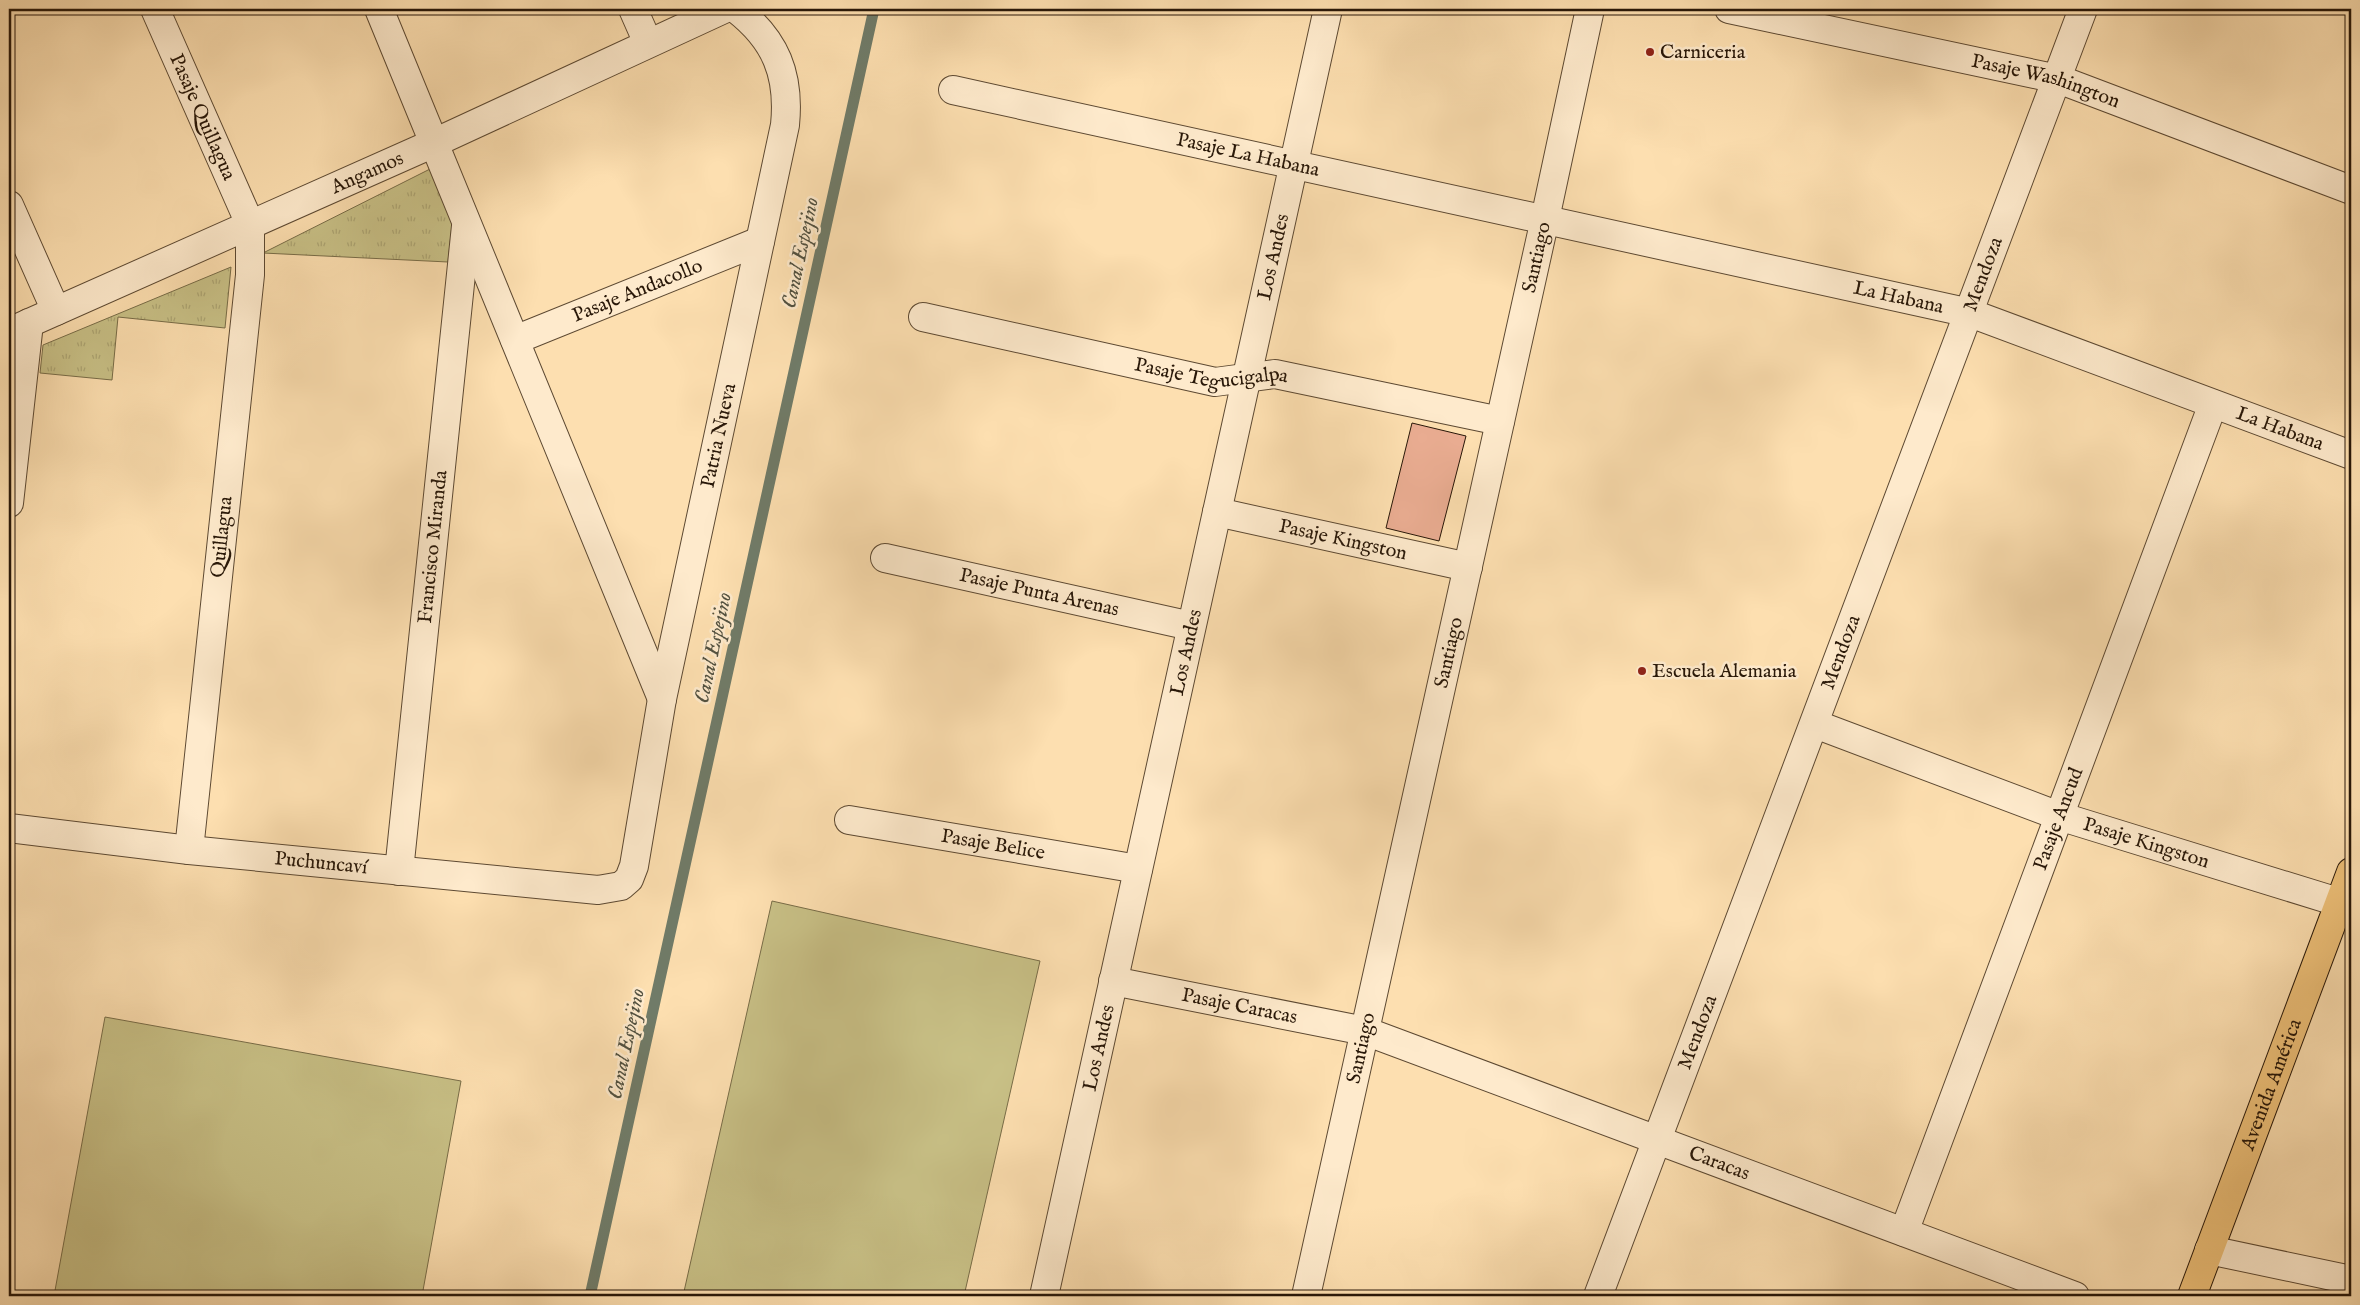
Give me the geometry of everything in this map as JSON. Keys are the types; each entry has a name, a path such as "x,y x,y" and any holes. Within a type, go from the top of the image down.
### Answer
{"main road":[{"name":"Avenida América","path":"2192,1296 2345,905 2351,872"}],"street":[{"name":"Pasaje Quillagua","path":"155,9 250,224"},
{"name":"Francisco Miranda","path":"379,9 662,699"},
{"path":"632,9 648,43"},
{"name":"Angamos","path":"19,328 434,143 724,9"},
{"name":"Patria Nueva","path":"629,878 636,857 662,699 785,125 786,85 774,51 749,19 736,9"},
{"name":"Los Andes","path":"1044,1296 1328,9"},
{"name":"Santiago","path":"1306,1296 1590,9"},
{"name":"Pasaje Washington","path":"1729,9 2058,79 2351,190"},
{"name":"Mendoza","path":"1598,1296 2083,9"},
{"name":"Pasaje La Habana","path":"953,90 1545,219"},
{"path":"9,205 56,311"},
{"name":"La Habana","path":"1545,219 1970,313 2351,456"},
{"name":"Francisco Miranda","path":"399,871 466,222"},
{"name":"Quillagua","path":"189,850 250,275 250,224"},
{"name":"Pasaje Andacollo","path":"515,340 760,241"},
{"name":"Pasaje Tegucigalpa","path":"923,317 1216,382 1275,374 1500,421"},
{"path":"9,503 19,328"},
{"name":"Pasaje Ancud","path":"1904,1232 2213,404"},
{"name":"Pasaje Kingston","path":"1217,512 1468,567"},
{"name":"Pasaje Punta Arenas","path":"885,558 1191,626"},
{"name":"Pasaje Kingston","path":"1815,724 2059,816 2345,905"},
{"name":"Pasaje Belice","path":"848,820 1138,869"},
{"name":"Puchuncaví","path":"9,828 189,850 598,890 622,886 629,878"},
{"name":"Pasaje Caracas","path":"1113,981 1365,1031"},
{"name":"Caracas","path":"1365,1031 2074,1296"},
{"path":"2209,1250 2351,1280"}],"green space":[{"path":"432,168 453,215 448,262 263,253"},
{"path":"231,267 225,328 118,317 112,380 40,373 43,345"},
{"path":"772,901 1040,961 964,1296 683,1296"},
{"path":"105,1017 461,1081 422,1296 54,1296"}],"building":[{"path":"1412,423 1466,436 1439,541 1386,528"}],"waterway":[{"name":"Canal Espejino","path":"590,1296 874,9"}],"place":[{"name":"Carniceria","path":"1650,52"},
{"name":"Escuela Alemania","path":"1642,671"}]}
